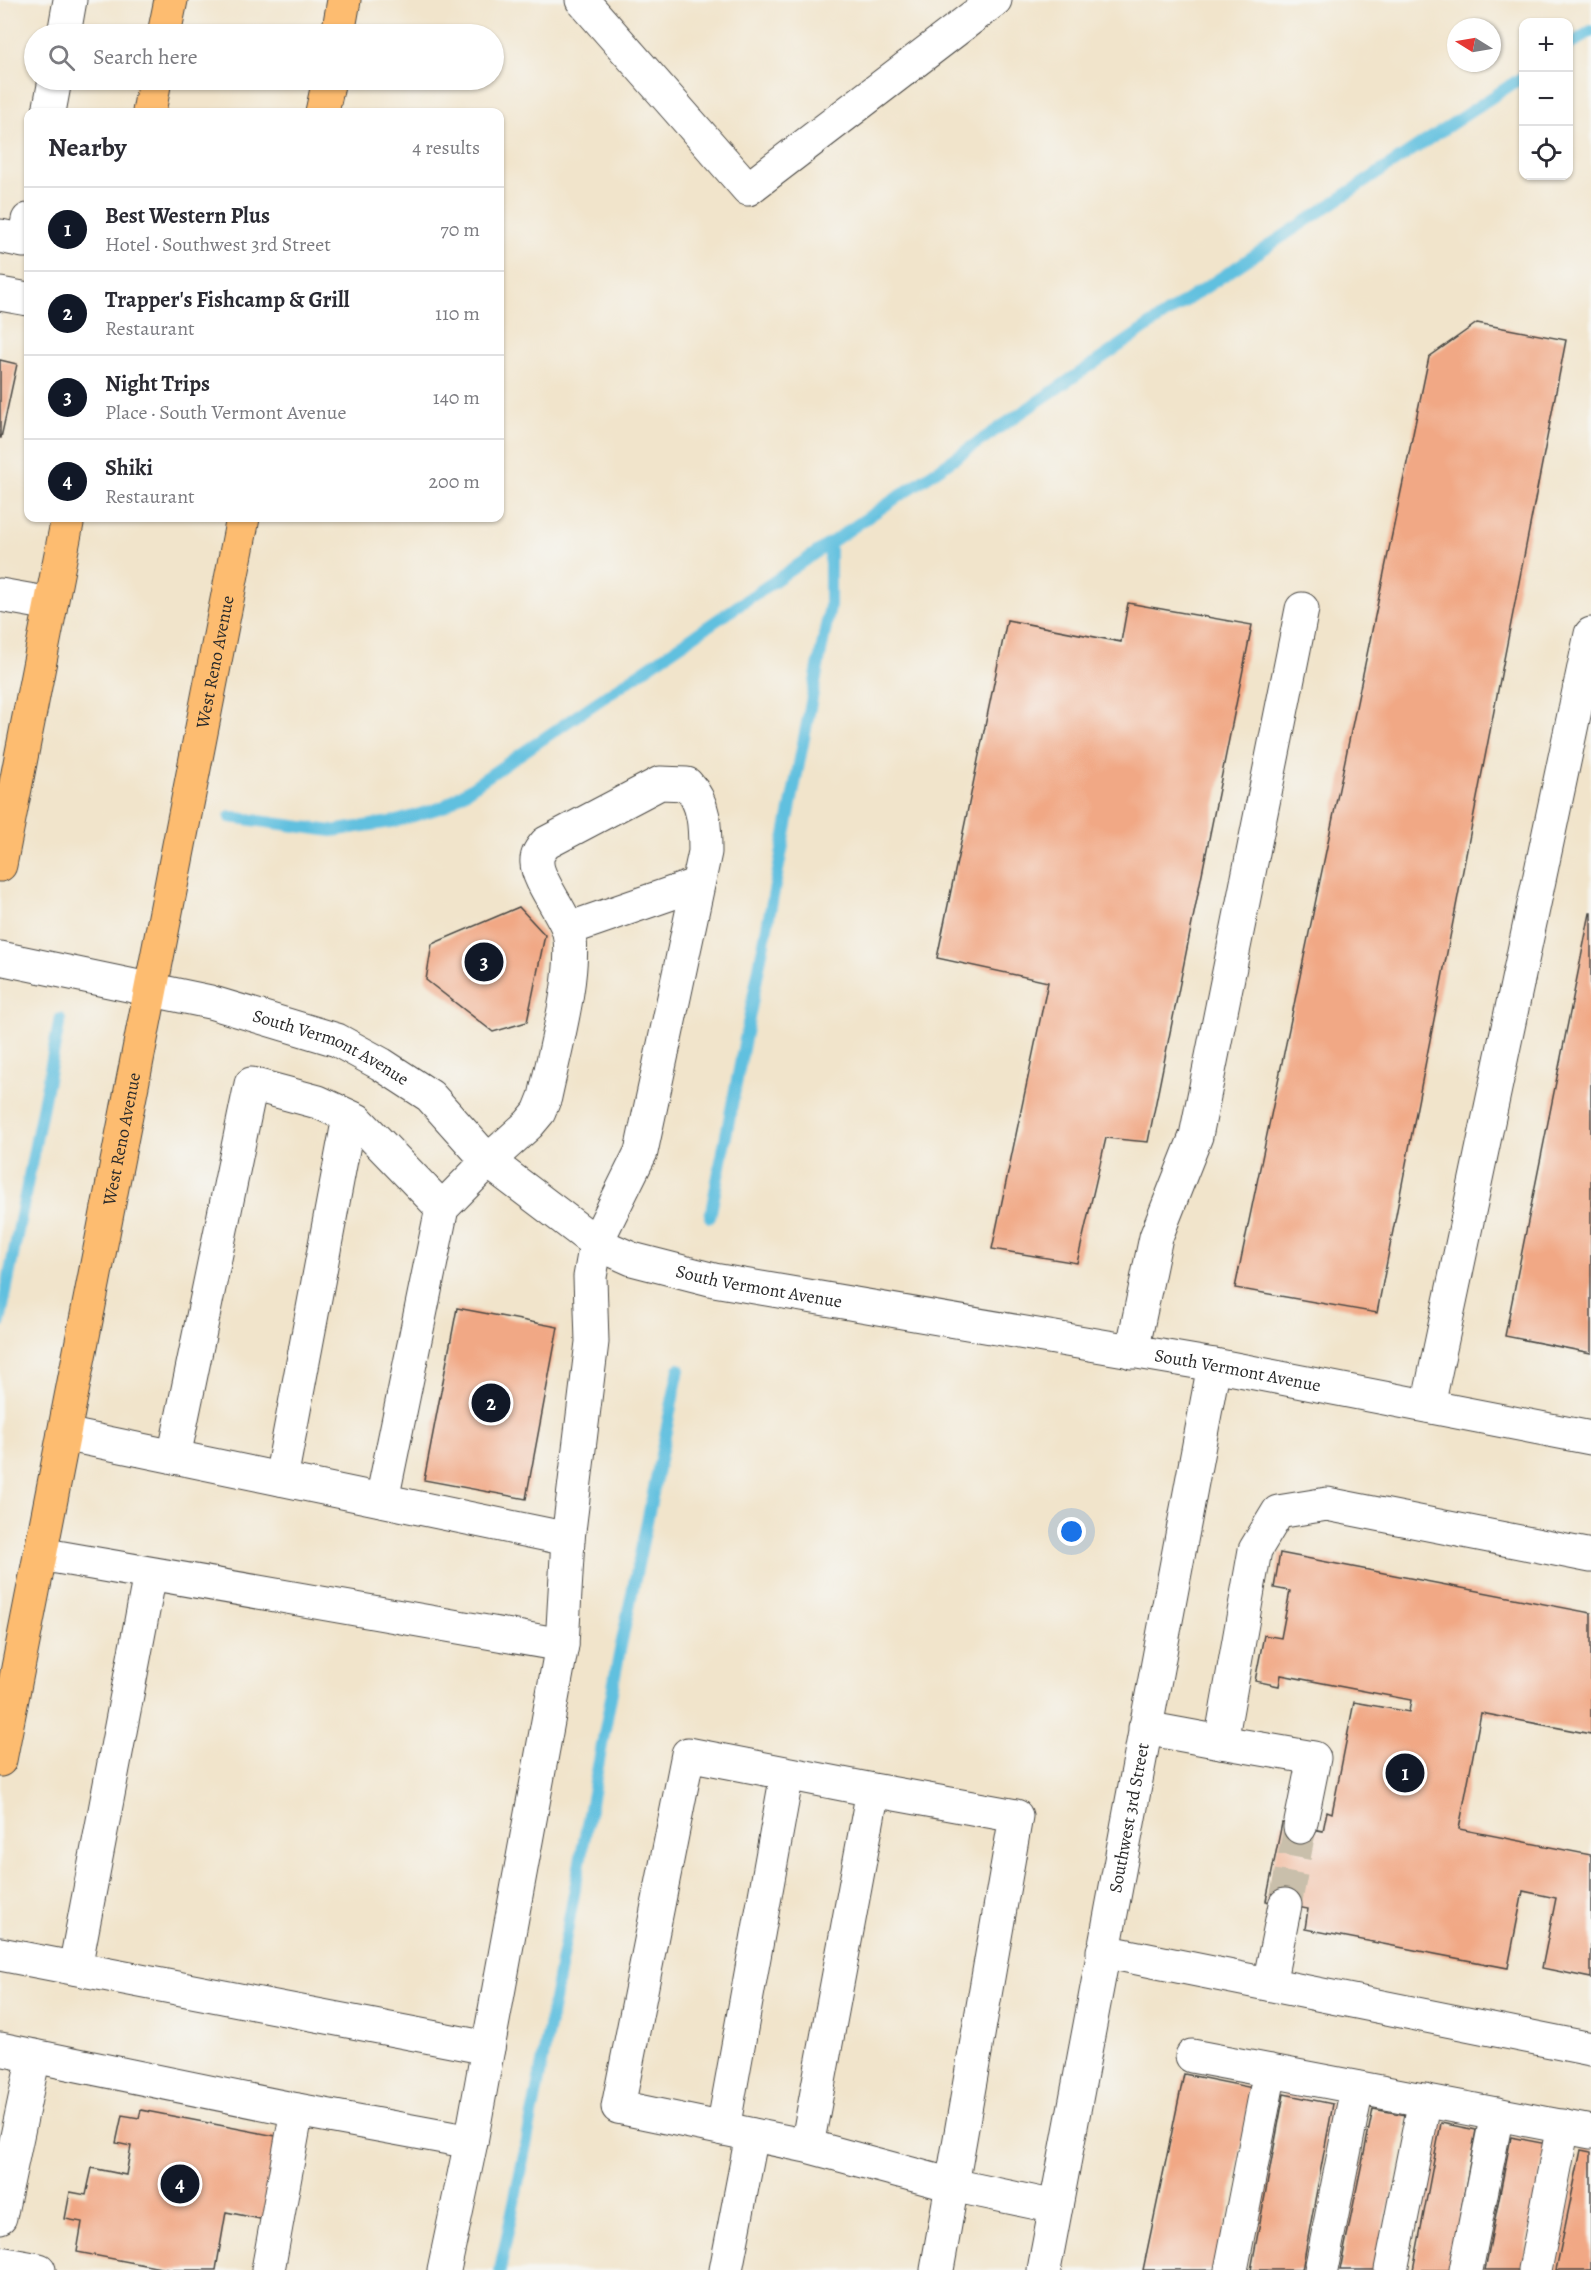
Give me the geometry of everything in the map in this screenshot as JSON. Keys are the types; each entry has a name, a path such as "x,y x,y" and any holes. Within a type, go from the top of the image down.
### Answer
{"main road":[{"path":"166,24 171,0"},
{"path":"340,24 344,0"},
{"path":"149,108 153,90"},
{"path":"323,108 327,90"},
{"path":"0,865 67,522"},
{"name":"West Reno Avenue","path":"0,1760 242,522"}],"street":[{"path":"66,24 70,0"},
{"path":"582,0 748,189 995,0"},
{"path":"50,108 53,90"},
{"path":"0,236 24,241"},
{"path":"0,294 24,298"},
{"path":"0,595 51,604"},
{"path":"1132,1352 1156,1237 1197,1136 1302,609"},
{"path":"1428,1406 1591,634"},
{"path":"382,1500 442,1208 488,1161 529,1124 539,1112 545,1097 569,975 570,952 568,929 536,865 539,852 546,843 660,783 687,784 695,792 706,823 705,852 641,1152 596,1242 590,1277 592,1342 568,1539 562,1645 471,2142 444,2270"},
{"path":"568,929 698,884"},
{"name":"South Vermont Avenue","path":"0,958 210,1002 337,1040 381,1064 430,1096 488,1161 596,1242 632,1259 714,1280 1214,1365 1591,1438"},
{"path":"174,1457 251,1084 318,1102 357,1120 442,1208"},
{"path":"281,1479 349,1116"},
{"name":"Southwest 3rd Street","path":"1044,2270 1214,1365"},
{"path":"64,1434 568,1539"},
{"path":"1221,1742 1255,1550 1278,1512 1327,1504 1591,1556"},
{"path":"40,1554 562,1645"},
{"path":"75,1968 150,1574"},
{"path":"1145,1728 1314,1758 1300,1827"},
{"path":"937,2270 952,2185 1016,1816 688,1754 618,2107 807,2146 952,2185 1056,2207"},
{"path":"726,2270 737,2132 787,1774"},
{"path":"807,2146 873,1790"},
{"path":"1269,1984 1285,1905"},
{"path":"1103,1951 1591,2049"},
{"path":"0,1954 488,2048"},
{"path":"0,2049 297,2110 471,2142"},
{"path":"0,2217 4,2180 34,2055"},
{"path":"1192,2056 1577,2129 1535,2270"},
{"path":"1231,2270 1270,2071"},
{"path":"1321,2270 1357,2088"},
{"path":"1391,2270 1425,2100"},
{"path":"268,2270 297,2110"},
{"path":"1466,2270 1497,2114"},
{"path":"0,2263 39,2270"}],"building":[{"path":"1477,323 1566,340 1377,1313 1235,1288 1429,357"},
{"path":"0,360 17,364 1,438 0,438"},
{"path":"1128,603 1252,625 1148,1142 1106,1138 1077,1263 992,1249 1048,982 937,958 1007,620 1121,642"},
{"path":"519,907 545,935 527,1022 493,1032 426,980 432,944"},
{"path":"1591,913 1591,1353 1505,1336"},
{"path":"457,1308 558,1327 526,1499 424,1480"},
{"path":"1280,1553 1591,1613 1591,1734 1481,1713 1459,1829 1591,1855 1591,1978 1542,1968 1556,1898 1523,1891 1508,1968 1305,1929 1308,1909 1266,1901 1282,1823 1323,1831 1327,1811 1332,1813 1354,1702 1409,1712 1411,1700 1281,1675 1279,1686 1255,1681 1264,1635 1281,1638 1290,1591 1274,1588"},
{"path":"1184,2074 1253,2088 1216,2270 1143,2270"},
{"path":"1284,2094 1333,2104 1302,2270 1251,2270"},
{"path":"1373,2109 1406,2115 1376,2270 1340,2270"},
{"path":"141,2110 281,2137 265,2220 226,2212 216,2270 171,2270 77,2252 82,2222 65,2219 70,2192 86,2195 92,2168 126,2175 131,2146 116,2143 122,2115 139,2118"},
{"path":"1441,2123 1476,2130 1450,2270 1413,2270"},
{"path":"1511,2137 1547,2144 1522,2270 1485,2270"},
{"path":"1581,2150 1591,2152 1591,2270 1556,2270"}],"waterway":[{"path":"1573,43 1591,31"},
{"path":"230,817 332,831 397,821 443,807 1172,310 1519,79"},
{"path":"710,1217 830,606 830,544"},
{"path":"0,1322 60,1019"},
{"path":"500,2270 534,2106 619,1655 679,1369"}],"tunnel":[{"path":"1285,1905 1300,1827"}],"place":[{"name":"Night Trips","path":"484,962"},
{"name":"Trapper's Fishcamp & Grill","path":"491,1403"},
{"name":"Best Western Plus","path":"1405,1773"},
{"name":"Shiki","path":"180,2184"}]}
